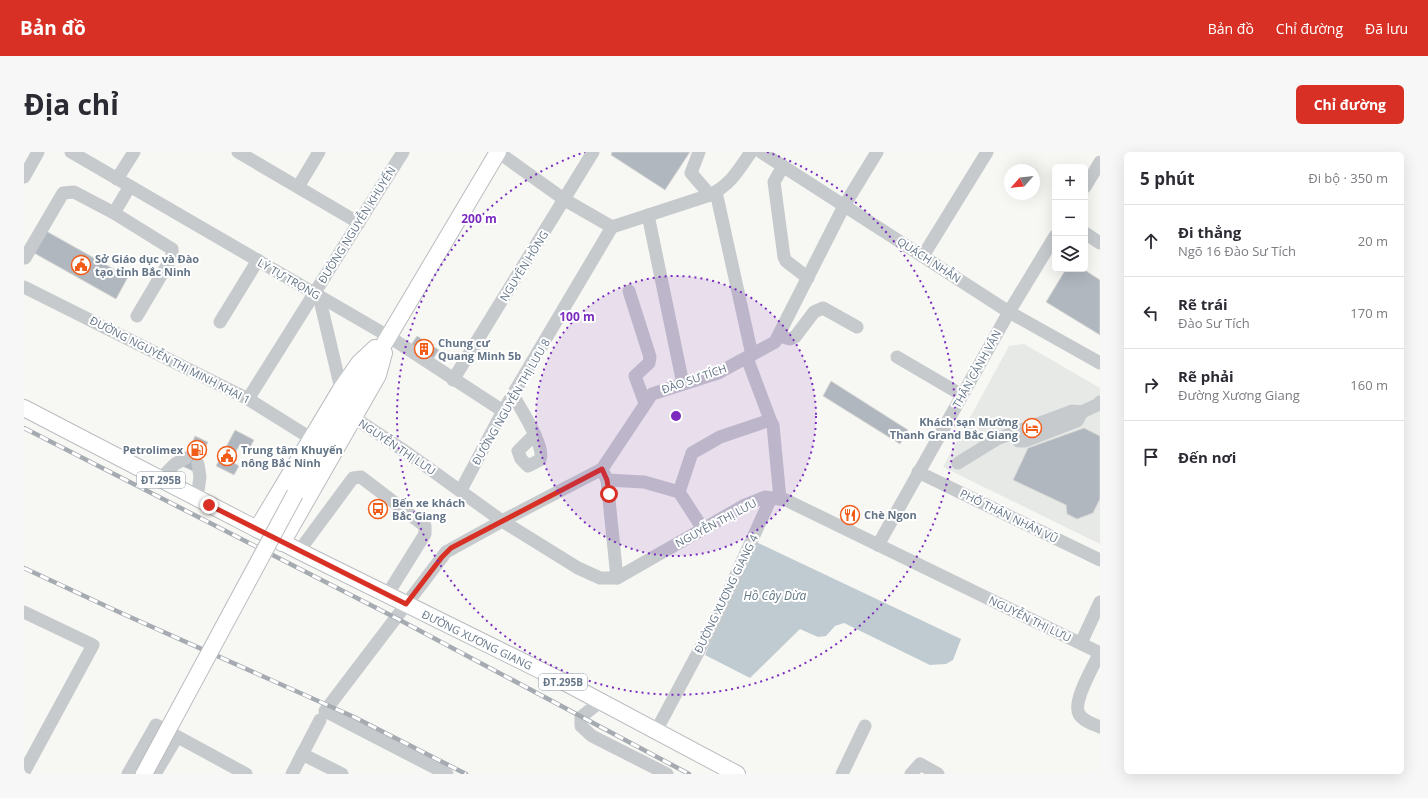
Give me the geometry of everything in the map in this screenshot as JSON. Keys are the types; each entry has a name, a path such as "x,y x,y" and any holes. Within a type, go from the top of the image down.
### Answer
{"main road":[{"path":"144,774 295,494 498,152"},
{"path":"257,529 341,389 359,362 388,336"},
{"path":"282,543 378,375 388,336"},
{"name":"ĐƯỜNG XƯƠNG GIANG","path":"24,408 299,552 387,594 600,702 737,774"}],"street":[{"path":"24,177 38,152"},
{"name":"LÝ TỰ TRỌNG","path":"71,152 388,336 453,380 503,411"},
{"path":"118,179 134,152"},
{"path":"238,152 359,223"},
{"path":"298,187 319,152"},
{"name":"ĐƯỜNG NGUYỄN KHUYẾN","path":"248,399 317,295 403,152"},
{"path":"498,152 565,200 612,227 723,189 733,179 751,152"},
{"name":"NGUYÊN HỒNG","path":"453,380 565,200 593,152"},
{"path":"699,152 691,173 713,193 749,356 773,425 776,499"},
{"name":"QUÁCH NHẪN","path":"761,152 1009,312 1100,363"},
{"name":"ĐÀO SƯ TÍCH","path":"605,475 644,403 652,394 718,374 775,342 844,206 877,152"},
{"path":"923,256 987,152"},
{"path":"1088,182 1100,162"},
{"path":"783,166 774,182 784,257 786,261 808,278"},
{"path":"114,212 130,186"},
{"path":"25,258 63,193 74,192 114,212 172,249 172,257 137,316"},
{"path":"648,215 683,384"},
{"name":"ĐƯỜNG NGUYỄN THỊ LƯU 8","path":"461,490 503,411 612,227"},
{"path":"1088,235 1100,243"},
{"name":"THÂN CẢNH VÂN","path":"878,545 962,394 1052,241"},
{"path":"220,322 258,260"},
{"name":"ĐƯỜNG NGUYỄN THỊ MINH KHAI 1","path":"24,287 248,399 312,439"},
{"path":"629,291 650,357 649,363 635,376 644,403"},
{"path":"317,295 341,389"},
{"path":"779,336 790,339 795,338 814,312 823,308 857,327"},
{"path":"897,357 962,394"},
{"path":"513,395 534,435"},
{"path":"958,463 997,439 1072,411 1082,412 1100,404"},
{"name":"NGUYỄN THỊ LƯU","path":"353,417 461,490 502,520 578,568 600,578 617,578 745,506 765,497 786,500 1100,652"},
{"path":"679,492 689,457 697,449 720,437 767,421 771,422"},
{"path":"160,479 174,464 186,458"},
{"path":"197,498 200,477 198,464"},
{"name":"PHỐ THÂN NHÂN VŨ","path":"918,472 1100,560"},
{"path":"605,475 617,578"},
{"path":"447,774 325,710 446,552 502,520 605,475 644,482 679,492 703,529"},
{"path":"299,552 353,478 361,476 427,529 387,594"},
{"name":"ĐƯỜNG XƯƠNG GIANG 4","path":"656,731 716,619 776,499"},
{"path":"1081,643 1100,602"},
{"path":"24,612 93,645 24,772"},
{"path":"1100,652 1079,698 1077,707 1082,718 1100,727"},
{"path":"600,702 581,717 581,726 592,736 666,774"},
{"path":"292,774 320,720"},
{"path":"128,774 156,725 242,773"},
{"path":"842,774 865,726"},
{"path":"156,774 177,737"},
{"path":"302,754 342,774"},
{"path":"910,774 920,764 938,774"}],"shaded area":[{"name":"Khách sạn Mường Thanh Grand Bắc Giang","path":"1024,344 1100,388 1100,544 943,467 1009,346"}],"water":[{"name":"Hồ Cây Dừa","path":"756,542 961,639 953,660 946,664 930,665 844,623 835,626 826,636 818,637 800,629 750,678 705,655"}],"building":[{"path":"612,152 690,152 665,190 611,155"},
{"name":"Sở Giáo dục và Đào tạo tỉnh Bắc Ninh","path":"46,231 128,277 116,299 34,253"},
{"path":"1064,272 1088,272 1100,280 1100,335 1046,302"},
{"name":"Chung cư Quang Minh 5b","path":"417,336 439,350 431,362 409,348"},
{"path":"831,381 908,430 900,444 823,396"},
{"path":"1084,428 1100,436 1100,499 1093,513 1077,519 1067,514 1066,505 1013,480 1028,448"},
{"name":"Trung tâm Khuyến nông Bắc Ninh","path":"235,430 254,440 248,451 239,446 231,461 239,466 234,475 216,466"},
{"name":"Petrolimex","path":"195,436 208,442 195,472 182,466"}],"railway":[{"path":"24,428 396,618 689,774"},
{"path":"24,568 354,717 466,774"}],"place":[{"name":"Sở Giáo dục và Đào tạo tỉnh Bắc Ninh","path":"81,265"},
{"name":"Chung cư Quang Minh 5b","path":"424,349"},
{"name":"Khách sạn Mường Thanh Grand Bắc Giang","path":"1032,428"},
{"name":"Petrolimex","path":"197,450"},
{"name":"Trung tâm Khuyến nông Bắc Ninh","path":"227,456"},
{"name":"Bến xe khách Bắc Giang","path":"378,509"},
{"name":"Chè Ngon","path":"850,515"}],"route":[{"path":"209,505 299,552 406,604 446,552 502,520 602,469 607,480 609,494"}]}
